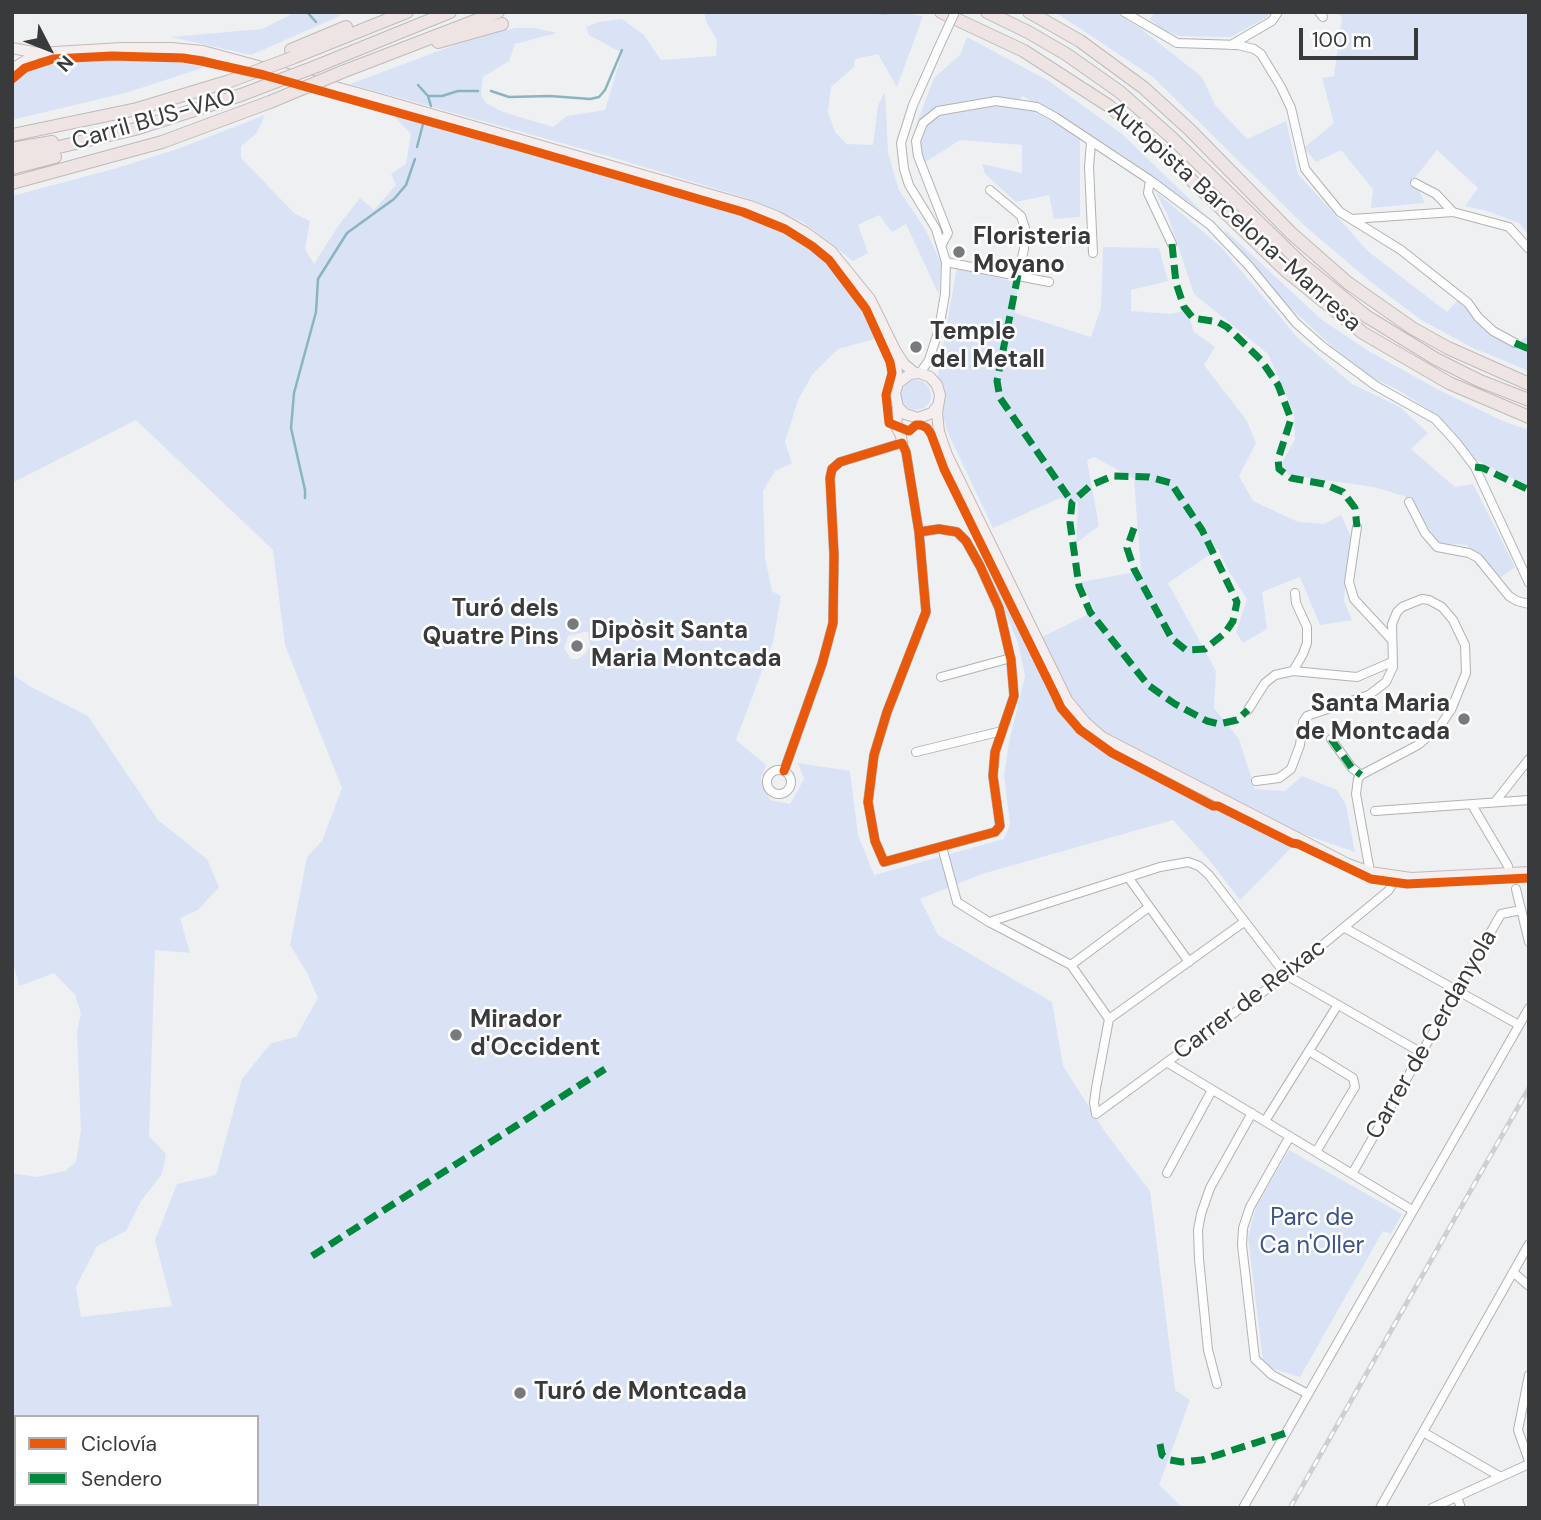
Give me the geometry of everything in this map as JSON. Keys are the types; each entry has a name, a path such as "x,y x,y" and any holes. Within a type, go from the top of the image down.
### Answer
{"highway":[{"path":"12,135 137,109 230,81 287,56 407,12"},
{"name":"Carril BUS-VAO","path":"12,158 135,129 241,95 450,12"},
{"name":"Autopista Barcelona-Manresa","path":"942,12 1024,51 1109,106 1155,145 1285,270 1363,333 1449,383 1529,417"},
{"path":"987,12 1043,40 1111,86 1155,122 1303,265 1366,316 1436,359 1527,400"},
{"name":"Autopista Barcelona-Manresa","path":"1029,12 1080,41 1144,88 1189,129 1291,233 1348,283 1412,328 1448,348 1529,384"},
{"path":"12,184 162,142 387,54 500,18"},
{"path":"287,56 306,43 346,27"},
{"path":"12,149 135,129"},
{"path":"12,168 62,155 135,129"}],"main road":[{"path":"12,68 15,57 12,49 38,53 152,48 203,51 750,206 796,227 831,251 870,299 904,364 933,379 939,390 939,432 947,455 1073,709 1102,737 1348,864 1370,872 1396,878 1529,872"},
{"path":"12,68 38,53"},
{"path":"895,350 898,383 894,398 898,407 905,414 918,417 939,432"},
{"path":"898,383 905,376 918,373"},
{"path":"898,407 896,426 902,439 918,417 932,413 938,405"}],"street":[{"path":"933,379 945,294 946,262 936,229 909,185 901,143 907,120 955,12"},
{"path":"1124,12 1177,43 1231,45 1254,49 1268,64 1291,108 1305,169 1339,212 1401,250 1468,303 1493,331 1515,343"},
{"path":"1231,45 1272,21 1278,12"},
{"path":"942,244 948,233 918,156 916,141 923,123 938,111 996,101 1037,107 1150,180 1210,225 1249,266 1296,323 1322,346 1376,386 1435,419 1475,467 1529,583"},
{"path":"1091,142 1089,167 1093,253"},
{"path":"1150,180 1148,193 1172,244"},
{"path":"1415,183 1436,194 1453,212"},
{"path":"990,190 1021,216 1025,228 1024,249 1018,275"},
{"path":"1352,219 1453,212 1509,227 1529,249"},
{"path":"946,262 1049,282"},
{"path":"918,373 929,360 939,329"},
{"path":"784,771 834,624 830,478 832,469 840,462 902,439 919,532 926,612 887,712 874,755 868,802 874,841 884,862 995,832 1000,826 993,776 995,752 1014,696 1011,658 999,608 966,541 957,531 939,529 919,532"},
{"path":"1409,502 1425,533 1437,547 1469,553 1478,558 1509,596 1529,604"},
{"path":"1357,527 1349,582 1354,599 1391,639"},
{"path":"1293,671 1303,654 1308,635 1295,593"},
{"path":"1256,780 1274,780 1291,769 1297,759 1304,718 1314,712 1376,691 1392,673 1391,639 1394,618 1402,607 1422,599 1435,602 1453,620 1465,645 1466,673 1451,709 1440,726 1418,745 1361,775 1357,783 1356,794 1370,872"},
{"path":"941,677 1011,658"},
{"path":"1248,710 1270,678 1282,673 1293,671 1357,677 1392,662"},
{"path":"916,752 1002,732"},
{"path":"1331,739 1352,768 1361,775"},
{"path":"1495,802 1529,759"},
{"path":"1375,811 1529,800"},
{"path":"1472,805 1508,866"},
{"path":"942,848 957,902 1071,965 1109,1019 1244,922"},
{"path":"989,922 1128,877 1188,862 1199,866 1209,875 1286,975 1422,1053"},
{"path":"1128,877 1189,962"},
{"name":"Carrer de Reixac","path":"1109,1019 1096,1088 1096,1114 1286,975 1388,891 1396,878"},
{"path":"1516,890 1529,942"},
{"path":"1071,965 1149,907"},
{"name":"Carrer de Cerdanyola","path":"1352,1174 1501,914 1521,910"},
{"path":"1345,928 1518,1025"},
{"path":"1265,1121 1337,1006"},
{"path":"1243,1508 1529,1008"},
{"path":"1518,1025 1529,1018"},
{"path":"1309,1051 1353,1078 1355,1087 1316,1152"},
{"path":"1168,1063 1412,1210"},
{"path":"1167,1173 1212,1090"},
{"path":"1217,1384 1208,1350 1198,1230 1210,1188 1252,1113"},
{"path":"1290,1136 1250,1207 1243,1228 1242,1245 1255,1359 1272,1375 1308,1394"},
{"path":"1382,1506 1529,1244"},
{"path":"1513,1272 1529,1286"},
{"path":"1433,1508 1529,1463 1518,1430 1529,1375"},
{"path":"1423,1432 1499,1476"},
{"path":"1457,1497 1461,1508"}],"green space":[{"path":"296,12 339,12 340,16 251,55 171,37 262,29"},
{"path":"704,12 896,12 923,16 897,87 878,54 855,59 854,67 831,87 828,112 835,132 847,144 873,145 878,105 885,92 888,153 899,190 925,229 941,263 939,295 906,224 892,232 879,215 858,225 868,253 853,261 803,222 746,198 608,156 350,84 484,34 516,28 535,28 557,33 515,44 509,61 483,77 481,95 486,103 503,112 553,127 567,116 605,110 622,53 589,35 586,27 622,19 644,35 661,60 716,56 717,41"},
{"path":"1055,12 1114,12 1140,28 1202,77 1215,105 1247,139 1286,121 1298,174 1369,252 1447,312 1458,300 1482,325 1512,347 1529,334 1529,371 1473,348 1421,320 1372,283 1306,227 1153,77"},
{"path":"1155,12 1271,12 1267,17 1231,37 1179,36 1161,30 1150,19"},
{"path":"1335,12 1529,12 1529,235 1519,223 1465,206 1478,188 1437,150 1414,179 1425,203 1371,208 1373,189 1341,150 1316,162 1304,148 1334,123 1322,78 1334,76 1342,17"},
{"path":"967,37 1049,81 1122,134 1206,215 1121,154 1023,96 1017,101 1080,138 1080,217 1054,219 1049,195 1016,202 985,174 982,164 1022,173 1022,145 960,140 924,163 912,141 919,117 934,78 960,55"},
{"path":"108,60 168,61 205,67 129,92 12,120 12,80 33,66"},
{"path":"390,112 751,216 807,244 838,276 861,309 875,339 838,349 812,375 798,400 785,442 792,463 775,471 763,491 765,558 772,591 781,596 773,642 736,740 766,765 761,779 770,800 790,804 804,779 798,763 850,771 858,835 874,875 1004,839 1010,824 1004,775 1025,676 1018,643 978,544 1052,696 1042,637 1095,611 1081,582 1141,571 1134,479 1094,457 1087,460 1099,526 1076,543 1078,502 1060,498 993,528 948,433 941,410 937,380 957,267 1018,283 1015,313 1091,337 1101,308 1103,247 1159,248 1168,281 1131,290 1131,311 1171,314 1187,310 1194,332 1215,347 1204,365 1247,421 1256,443 1239,476 1253,501 1298,522 1324,524 1341,515 1352,539 1344,601 1352,620 1320,625 1300,577 1262,592 1267,629 1243,643 1236,632 1247,599 1218,549 1168,583 1216,671 1214,708 1239,739 1255,789 1285,791 1302,776 1337,790 1346,805 1355,852 1300,833 1292,847 1240,900 1173,820 982,874 920,899 938,935 1052,1002 1063,1066 1105,1132 1150,1191 1175,1390 1190,1400 1159,1485 1183,1508 44,1508 259,1506 259,1415 14,1415 14,1446 12,1441 12,1173 36,1177 65,1171 76,1162 81,1130 77,1032 81,1013 75,995 54,973 19,986 12,957 12,674 31,687 88,716 158,820 207,859 219,887 198,910 180,918 190,953 155,950 149,1136 166,1154 162,1174 141,1201 126,1231 97,1246 76,1287 81,1317 172,1306 155,1240 177,1184 216,1175 242,1079 271,1043 296,1037 318,998 290,945 307,857 322,841 342,788 285,645 273,550 136,420 12,483 12,196 177,149 265,115 256,134 241,146 241,158 295,214 310,221 305,249 314,264 360,198 374,210 396,185 391,174 406,164 411,134","holes":["585,632 588,632 590,646 578,659 571,659 564,648 568,636"]},
{"path":"1155,191 1221,247 1298,338 1352,384 1400,407 1428,433 1411,449 1455,487 1473,484 1515,567 1501,577 1467,545 1439,543 1407,497 1374,487 1288,475 1282,463 1295,439 1294,413 1268,354 1194,294 1168,216"},
{"path":"1223,228 1322,320 1367,350 1437,389 1505,422 1529,430 1529,487 1473,458 1440,417 1400,391 1371,377 1335,349 1287,305"},
{"path":"916,380 927,384 931,395 927,406 916,410 905,406 901,395 905,384"},
{"name":"Parc de Ca n'Oller","path":"1289,1150 1402,1214 1391,1234 1383,1231 1300,1377 1274,1369 1263,1361 1248,1237 1256,1207"}],"waterway":[{"path":"307,12 316,22"},
{"path":"848,12 886,13"},
{"path":"491,91 509,97 599,97 605,90 622,50"},
{"path":"418,85 428,96 431,106"},
{"path":"428,96 478,91"},
{"path":"417,147 423,124"},
{"path":"305,498 291,428 294,393 316,312 318,279 347,233 394,199 406,185 415,159"}],"railway":[{"path":"1290,1508 1529,1088"}],"marked path":[{"path":"1172,244 1176,283 1184,307 1193,318 1218,322 1227,327 1261,360 1278,385 1291,419 1278,459 1279,469 1291,478 1324,484 1343,492 1355,508 1357,527"},
{"path":"1018,275 997,381 1000,398 1072,502"},
{"path":"1515,343 1529,349"},
{"path":"1475,467 1483,468 1529,490"},
{"path":"1134,528 1127,548 1134,569 1172,639 1186,650 1205,649 1225,633 1233,621 1237,602 1202,530 1171,483 1149,477 1113,476 1091,485 1072,502 1070,523 1079,586 1090,612 1148,685 1175,704 1207,721 1219,724 1237,720 1248,710"},
{"path":"1331,739 1352,768 1361,775"},
{"path":"312,1256 605,1069"},
{"path":"1160,1444 1162,1455 1182,1462 1202,1460 1286,1433"}],"cycle path":[{"path":"12,79 25,68 53,59 112,56 201,61 264,75 520,147 743,212 785,229 829,260 866,309 890,362 892,373 886,395 889,423 909,431 916,425 921,425 931,434 944,469 1061,708 1080,730 1112,753 1213,806 1371,879 1407,884 1529,878"},
{"path":"784,771 822,664 833,623 832,469 840,462 902,443 906,452 919,532 926,612 887,712 874,755 868,802 875,841 884,862 995,832 1000,826 993,776 995,752 1014,696 1011,660 999,608 980,566 966,541 957,532 939,529 919,532"}],"place":[{"name":"Floristeria Moyano","path":"959,252"},
{"name":"Temple del Metall","path":"916,347"},
{"name":"Turó dels Quatre Pins","path":"573,624"},
{"name":"Dipòsit Santa Maria Montcada","path":"577,646"},
{"name":"Santa Maria de Montcada","path":"1464,719"},
{"name":"Mirador d'Occident","path":"456,1035"},
{"name":"Turó de Montcada","path":"520,1393"}]}
